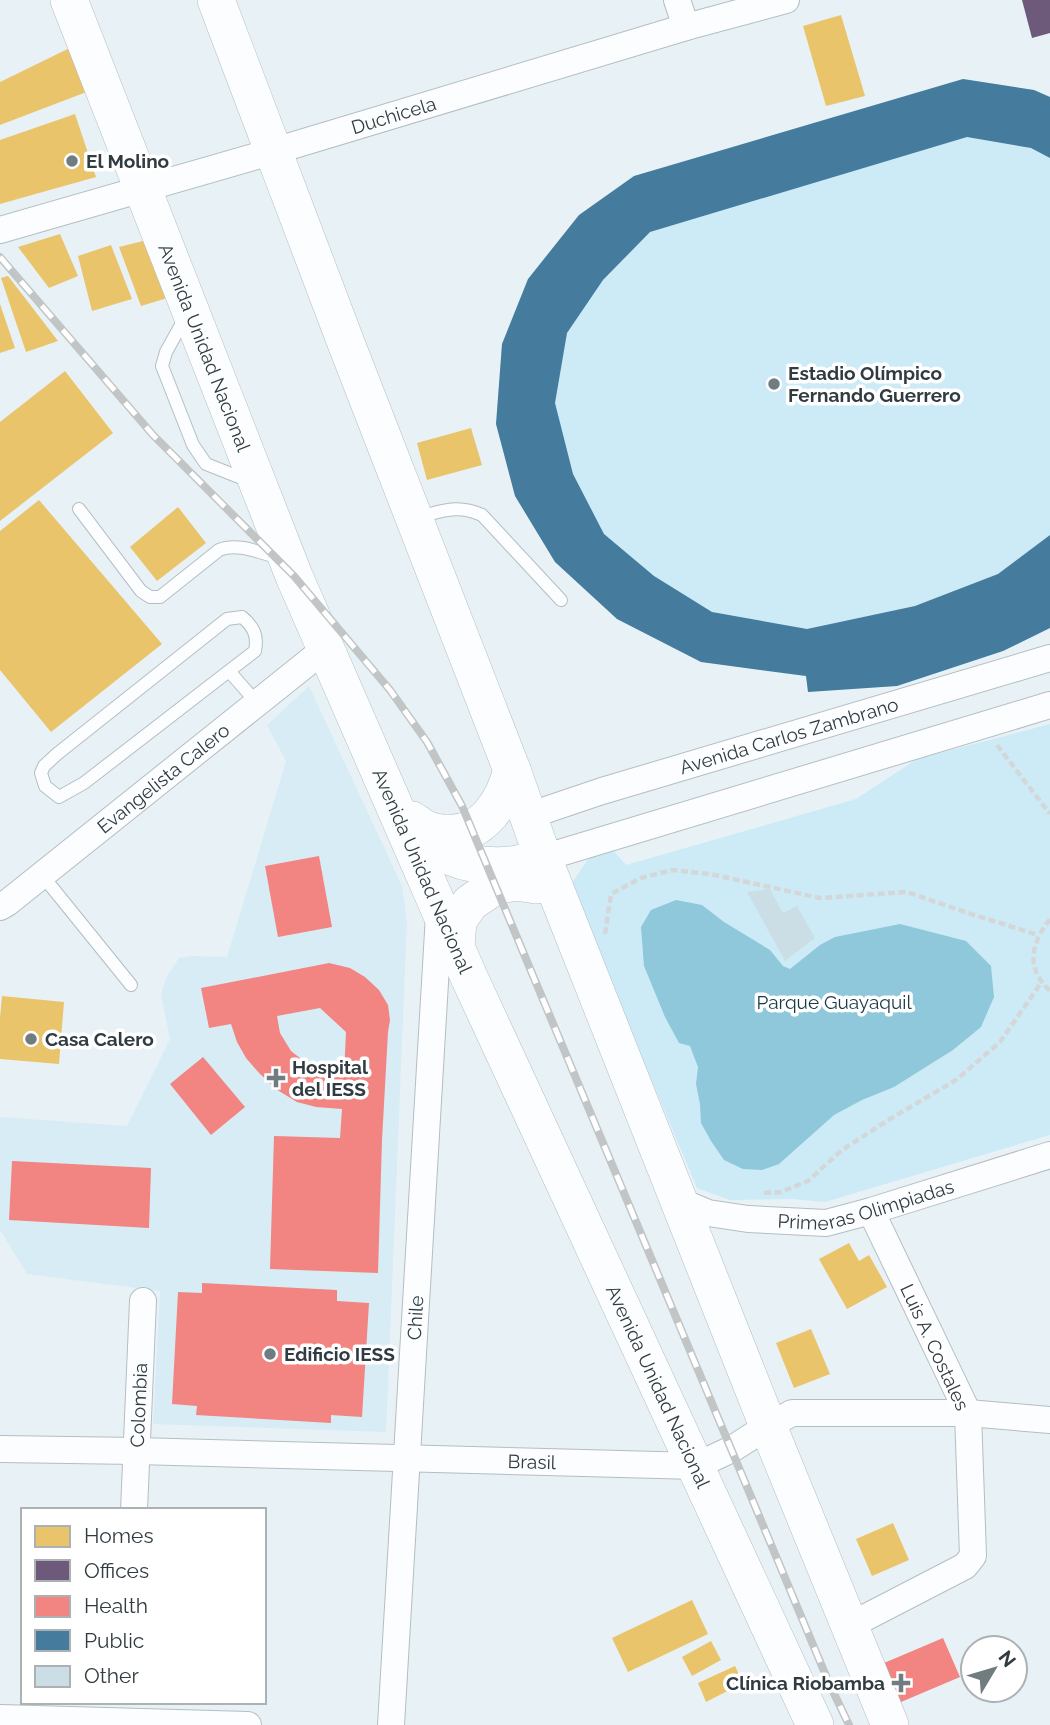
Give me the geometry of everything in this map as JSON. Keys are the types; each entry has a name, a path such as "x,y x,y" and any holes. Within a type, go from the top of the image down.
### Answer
{"street":[{"name":"Avenida Unidad Nacional","path":"69,0 258,485 326,648 439,909 815,1725"},
{"path":"215,0 512,770 543,858 768,1426 890,1725"},
{"path":"677,0 686,27"},
{"name":"Duchicela","path":"0,230 686,27 786,0"},
{"name":"Evangelista Calero","path":"0,906 7,904 326,648"},
{"name":"Avenida Carlos Zambrano","path":"528,816 602,791 1050,658"},
{"path":"389,793 411,828 427,844 450,858 467,863 511,865 543,858 1050,705"},
{"path":"389,793 410,819 432,832 457,834 482,823 498,805 512,770"},
{"path":"439,909 467,863 496,834 528,816"},
{"path":"456,946 458,921 470,903 495,886 516,881 539,886 560,901"},
{"name":"Chile","path":"391,1725 439,909"},
{"name":"Primeras Olimpiadas","path":"679,1201 708,1213 761,1220 826,1223 1050,1155"},
{"name":"Luis A. Costales","path":"849,1626 965,1566 973,1556 968,1413 871,1211"},
{"name":"Colombia","path":"134,1508 143,1301"},
{"name":"Brasil","path":"0,1449 696,1466 732,1449 792,1413 968,1413 1050,1420"},
{"path":"0,1718 122,1716 248,1725"}],"lane":[{"path":"415,518 457,508 470,509 482,515 561,600"},
{"path":"79,509 141,591 150,597 160,597 219,550 228,546 288,560"},
{"path":"242,617 252,625 257,640 255,651 229,671 84,783 59,797 45,786 41,773 44,766 57,754 227,619 242,617"},
{"path":"229,671 257,703"},
{"path":"42,875 131,985"}],"path":[{"path":"984,724 1050,814"},
{"path":"605,938 611,894 641,878 672,870 710,874 821,898 907,892 1038,935"},
{"path":"1050,919 1038,935 1033,951 1035,968 1041,983 1050,991"},
{"path":"754,1194 781,1192 808,1181 842,1150 956,1080 1000,1042 1041,983"}],"shaded area":[{"name":"Hospital del IESS","path":"309,686 402,886 407,922 386,1432 153,1424 160,1291 27,1274 0,1230 0,1117 127,1126 170,1039 161,995 166,978 179,958 227,957 286,761 267,725"}],"green space":[{"name":"Estadio Olímpico Fernando Guerrero","path":"963,79 1034,90 1050,97 1050,628 1003,651 897,686 808,692 806,676 701,662 617,619 555,562 515,496 496,424 502,344 528,279 634,176"},
{"name":"Parque Guayaquil","path":"1050,724 1050,1135 825,1202 791,1199 730,1200 697,1188 570,886 590,856 612,849 626,865 856,799 917,759"}],"water":[{"path":"676,900 702,905 770,950 783,966 790,969 820,945 835,937 900,924 966,941 991,966 994,997 981,1027 953,1050 894,1087 834,1115 779,1164 762,1170 743,1169 724,1160 701,1123 696,1084 698,1067 690,1046 679,1043 665,1017 644,966 641,927 651,910"}],"building: Homes":[{"path":"841,15 865,96 826,106 803,26"},
{"path":"80,43 97,88 0,125 0,82"},
{"name":"El Molino","path":"75,114 96,177 0,204 0,140"},
{"path":"60,234 78,276 49,288 18,247"},
{"path":"155,238 177,295 141,306 119,247"},
{"path":"111,245 132,299 92,311 78,256"},
{"path":"8,276 58,341 26,352 1,278"},
{"path":"0,304 15,348 0,353"},
{"path":"65,371 113,433 0,521 0,422"},
{"path":"471,428 482,465 427,480 417,443"},
{"path":"39,500 162,644 51,732 0,670 0,531"},
{"path":"178,507 206,543 157,581 130,547"},
{"name":"Casa Calero","path":"2,996 64,1002 59,1064 0,1059"},
{"path":"849,1243 859,1261 869,1255 887,1287 847,1309 819,1259"},
{"path":"811,1329 830,1374 794,1388 776,1343"},
{"path":"893,1523 909,1560 872,1576 856,1539"},
{"path":"692,1600 708,1634 628,1672 612,1638"},
{"path":"711,1641 721,1660 692,1676 682,1657"},
{"path":"735,1666 743,1683 706,1702 698,1683"}],"building: Offices":[{"path":"1022,0 1050,0 1050,33 1032,38"}],"building: Health":[{"path":"319,856 332,927 278,937 265,866"},
{"path":"329,963 350,968 379,990 388,1005 390,1020 382,1140 378,1273 270,1269 274,1136 340,1138 342,1109 297,1102 279,1091 246,1058 231,1024 209,1028 201,988","holes":["320,1008 346,1032 344,1074 305,1062 291,1051 280,1033 277,1016"]},
{"path":"203,1057 245,1107 211,1135 170,1084"},
{"path":"12,1161 151,1168 149,1228 9,1220"},
{"name":"Edificio IESS","path":"202,1283 337,1290 337,1301 369,1303 362,1417 331,1415 331,1423 196,1415 197,1406 172,1404 178,1292 202,1293"},
{"path":"943,1638 959,1677 901,1702 884,1663"}],"building: Public":[{"path":"963,79 1034,90 1050,97 1050,158 1031,148 967,137 650,232 603,280 567,333 555,403 573,474 604,534 654,576 712,612 807,629 915,606 998,574 1050,535 1050,628 1003,651 897,686 808,692 806,676 701,662 617,619 555,562 515,496 496,424 502,344 528,279 579,215 634,176"}],"building: Other":[{"path":"770,889 783,913 797,906 815,938 785,961 747,892"}],"railway":[{"path":"0,257 153,435 294,576 390,690 427,742 462,806 829,1683 849,1725"}],"place":[{"name":"El Molino","path":"72,161"},
{"name":"Estadio Olímpico Fernando Guerrero","path":"774,384"},
{"name":"Casa Calero","path":"31,1039"},
{"name":"Hospital del IESS","path":"276,1078"},
{"name":"Edificio IESS","path":"270,1354"},
{"name":"Clínica Riobamba","path":"901,1683"}]}
